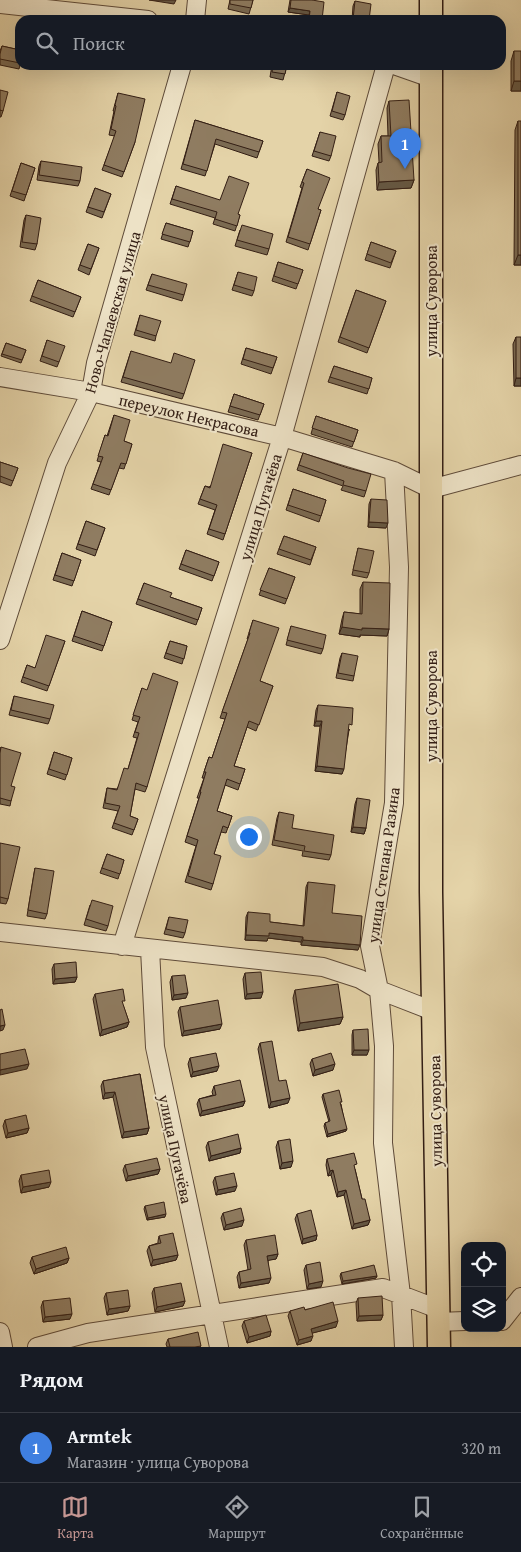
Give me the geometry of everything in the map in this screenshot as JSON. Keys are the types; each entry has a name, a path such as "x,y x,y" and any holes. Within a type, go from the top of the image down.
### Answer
{"main road":[{"path":"431,0 431,15"},
{"name":"улица Суворова","path":"431,71 431,892 439,1347"}],"street":[{"path":"196,15 197,0"},
{"path":"0,4 102,15"},
{"name":"Ново-Чапаевская улица","path":"0,640 57,463 91,392 96,363 181,70"},
{"name":"улица Пугачёва","path":"122,946 282,437 385,70"},
{"name":"переулок Некрасова","path":"0,377 91,392 282,437 394,471 431,488"},
{"path":"431,488 521,465"},
{"name":"улица Степана Разина","path":"394,471 399,567 394,803 370,946 379,990 384,1046 383,1143 401,1295 404,1347"},
{"path":"0,932 324,967 360,979 379,990 433,1011"},
{"name":"улица Пугачёва","path":"150,949 155,1047 219,1347"},
{"path":"37,1347 88,1333 382,1288 401,1295 438,1315 461,1320"},
{"path":"506,1316 521,1297"},
{"path":"0,1332 3,1347"}],"building":[{"path":"230,0 253,0 251,8 230,4"},
{"path":"291,0 324,2 323,15 310,15 310,11 290,8"},
{"path":"355,1 371,4 370,15 353,15"},
{"path":"2,46 15,49 15,62 0,59"},
{"path":"514,51 521,51 521,81 514,81"},
{"path":"272,70 286,70 285,74 272,72"},
{"path":"0,90 8,92 3,111 0,110"},
{"path":"337,92 350,96 345,115 332,111"},
{"path":"118,93 145,99 135,142 124,172 104,165 116,131 111,129"},
{"path":"409,100 414,180 379,182 378,163 382,162 381,136 391,136 389,101"},
{"path":"195,120 263,141 259,152 216,139 207,171 183,164"},
{"path":"518,121 521,121 521,255 518,255"},
{"path":"320,132 336,136 331,156 314,151"},
{"path":"41,161 82,167 80,181 39,175"},
{"path":"21,163 35,168 26,195 12,191"},
{"path":"307,169 330,178 318,209 321,210 310,244 288,237"},
{"path":"229,176 249,183 238,214 240,215 237,226 215,219 217,212 172,199 176,186 220,200"},
{"path":"95,188 111,194 104,212 88,207"},
{"path":"26,215 41,218 37,244 22,242"},
{"path":"166,223 193,231 190,242 162,234"},
{"path":"242,225 273,234 269,249 237,240"},
{"path":"371,242 396,251 391,263 367,254"},
{"path":"88,244 99,248 91,269 80,265"},
{"path":"278,262 303,270 298,284 274,276"},
{"path":"238,272 257,277 254,291 234,285"},
{"path":"152,274 187,284 184,295 148,285"},
{"path":"38,280 81,297 75,312 32,296"},
{"path":"356,290 386,301 369,348 340,337"},
{"path":"140,315 161,321 156,336 136,330"},
{"path":"516,337 521,337 521,378 516,378"},
{"path":"47,340 65,346 59,362 42,356"},
{"path":"6,343 26,350 22,360 2,354"},
{"path":"246,348 277,357 273,368 243,359"},
{"path":"131,351 171,363 174,353 195,360 184,394 123,377"},
{"path":"334,366 372,378 369,389 330,377"},
{"path":"234,394 264,404 260,415 230,406"},
{"path":"114,415 130,420 124,441 132,444 126,464 121,463 111,490 93,484 103,457 98,456 105,435 108,436"},
{"path":"316,416 358,430 354,442 312,428"},
{"path":"223,444 252,453 225,534 209,529 217,505 200,499 205,486 210,488"},
{"path":"303,453 371,474 366,491 343,485 344,481 299,465"},
{"path":"0,462 18,468 13,481 0,476"},
{"path":"293,489 326,500 321,516 288,505"},
{"path":"371,499 387,500 388,523 369,522"},
{"path":"86,521 105,528 97,550 78,544"},
{"path":"284,536 316,547 311,560 279,549"},
{"path":"358,548 374,551 369,573 353,570"},
{"path":"186,550 219,562 214,576 181,564"},
{"path":"62,553 81,560 74,581 55,575"},
{"path":"269,568 295,577 287,599 260,590"},
{"path":"363,582 390,583 389,629 362,628 362,630 342,627 344,612 362,614"},
{"path":"144,583 172,593 170,597 202,608 198,620 138,599"},
{"path":"82,611 112,622 104,646 74,636"},
{"path":"253,620 279,628 260,681 273,686 259,725 249,721 234,766 245,769 240,784 227,779 217,811 232,816 228,828 223,826 214,854 221,856 213,884 188,876 198,840 187,836 201,792 206,772 204,772 209,757 212,758 227,713 222,712"},
{"path":"291,626 326,635 323,649 287,640"},
{"path":"46,635 65,641 49,686 23,677 27,665 35,668"},
{"path":"170,641 187,646 184,659 166,653"},
{"path":"342,653 358,656 354,676 338,673"},
{"path":"153,673 178,682 147,787 136,783 130,816 138,819 134,830 114,823 120,806 105,803 107,788 117,790 124,768 128,769 139,733 135,732 140,717 133,715 142,688 147,690"},
{"path":"14,696 54,705 50,719 11,710"},
{"path":"318,705 353,708 352,725 349,724 344,769 317,766 322,721 316,721"},
{"path":"1,747 21,753 11,786 15,787 11,801 0,798"},
{"path":"54,752 72,758 67,775 49,769"},
{"path":"357,798 370,800 366,828 353,827"},
{"path":"279,812 294,815 292,828 334,835 331,855 304,851 305,846 274,840"},
{"path":"0,843 20,847 8,899 0,897"},
{"path":"107,854 124,860 120,874 102,868"},
{"path":"35,868 54,871 47,914 28,910"},
{"path":"308,882 335,885 332,913 362,916 360,945 303,940 303,937 269,933 269,936 246,935 248,912 270,914 270,922 304,926"},
{"path":"92,900 113,906 108,926 86,919"},
{"path":"169,917 188,920 185,933 166,929"},
{"path":"76,962 77,977 55,979 54,964"},
{"path":"261,972 263,992 247,994 245,973"},
{"path":"185,975 188,993 174,995 172,976"},
{"path":"338,984 343,1017 300,1023 295,990"},
{"path":"123,989 125,1001 122,1001 129,1022 102,1030 95,994"},
{"path":"218,1000 222,1024 184,1031 180,1007"},
{"path":"2,1009 5,1025 0,1026 0,1010"},
{"path":"368,1029 369,1050 354,1050 353,1030"},
{"path":"272,1041 279,1081 286,1080 290,1098 271,1102 260,1043"},
{"path":"25,1049 29,1064 0,1070 0,1054"},
{"path":"216,1053 219,1066 193,1072 190,1058"},
{"path":"331,1053 335,1064 315,1070 312,1059"},
{"path":"140,1074 149,1128 124,1132 115,1092 105,1093 103,1081"},
{"path":"240,1080 245,1101 202,1111 199,1099 216,1095 214,1086"},
{"path":"339,1090 347,1129 328,1134 325,1123 330,1121 323,1094"},
{"path":"26,1115 29,1128 8,1133 5,1120"},
{"path":"238,1134 241,1148 211,1156 208,1142"},
{"path":"290,1139 293,1161 282,1163 278,1141"},
{"path":"354,1153 357,1164 354,1165 362,1199 365,1199 370,1220 354,1224 346,1190 338,1192 333,1170 330,1171 327,1159"},
{"path":"157,1158 160,1169 128,1176 125,1165"},
{"path":"49,1170 51,1182 23,1187 21,1175"},
{"path":"234,1173 237,1186 218,1190 215,1177"},
{"path":"164,1202 166,1214 148,1218 145,1206"},
{"path":"241,1208 244,1220 226,1225 223,1213"},
{"path":"311,1210 317,1235 303,1239 297,1214"},
{"path":"173,1233 178,1255 153,1260 149,1246 161,1243 159,1236"},
{"path":"275,1235 278,1254 267,1256 271,1278 241,1283 239,1272 251,1269 246,1240"},
{"path":"66,1247 69,1258 36,1269 32,1257"},
{"path":"320,1262 323,1281 309,1284 306,1265"},
{"path":"374,1265 377,1276 343,1281 341,1273"},
{"path":"181,1283 185,1301 157,1307 154,1288"},
{"path":"128,1290 130,1306 109,1309 106,1293"},
{"path":"382,1296 383,1315 359,1316 358,1298"},
{"path":"70,1298 72,1314 45,1317 43,1301"},
{"path":"333,1302 338,1321 311,1329 313,1336 299,1340 290,1311 304,1307 305,1310"},
{"path":"266,1315 271,1331 249,1337 244,1321"},
{"path":"198,1332 201,1346 170,1347 168,1339"}],"place":[{"name":"Armtek","path":"405,169"}]}
